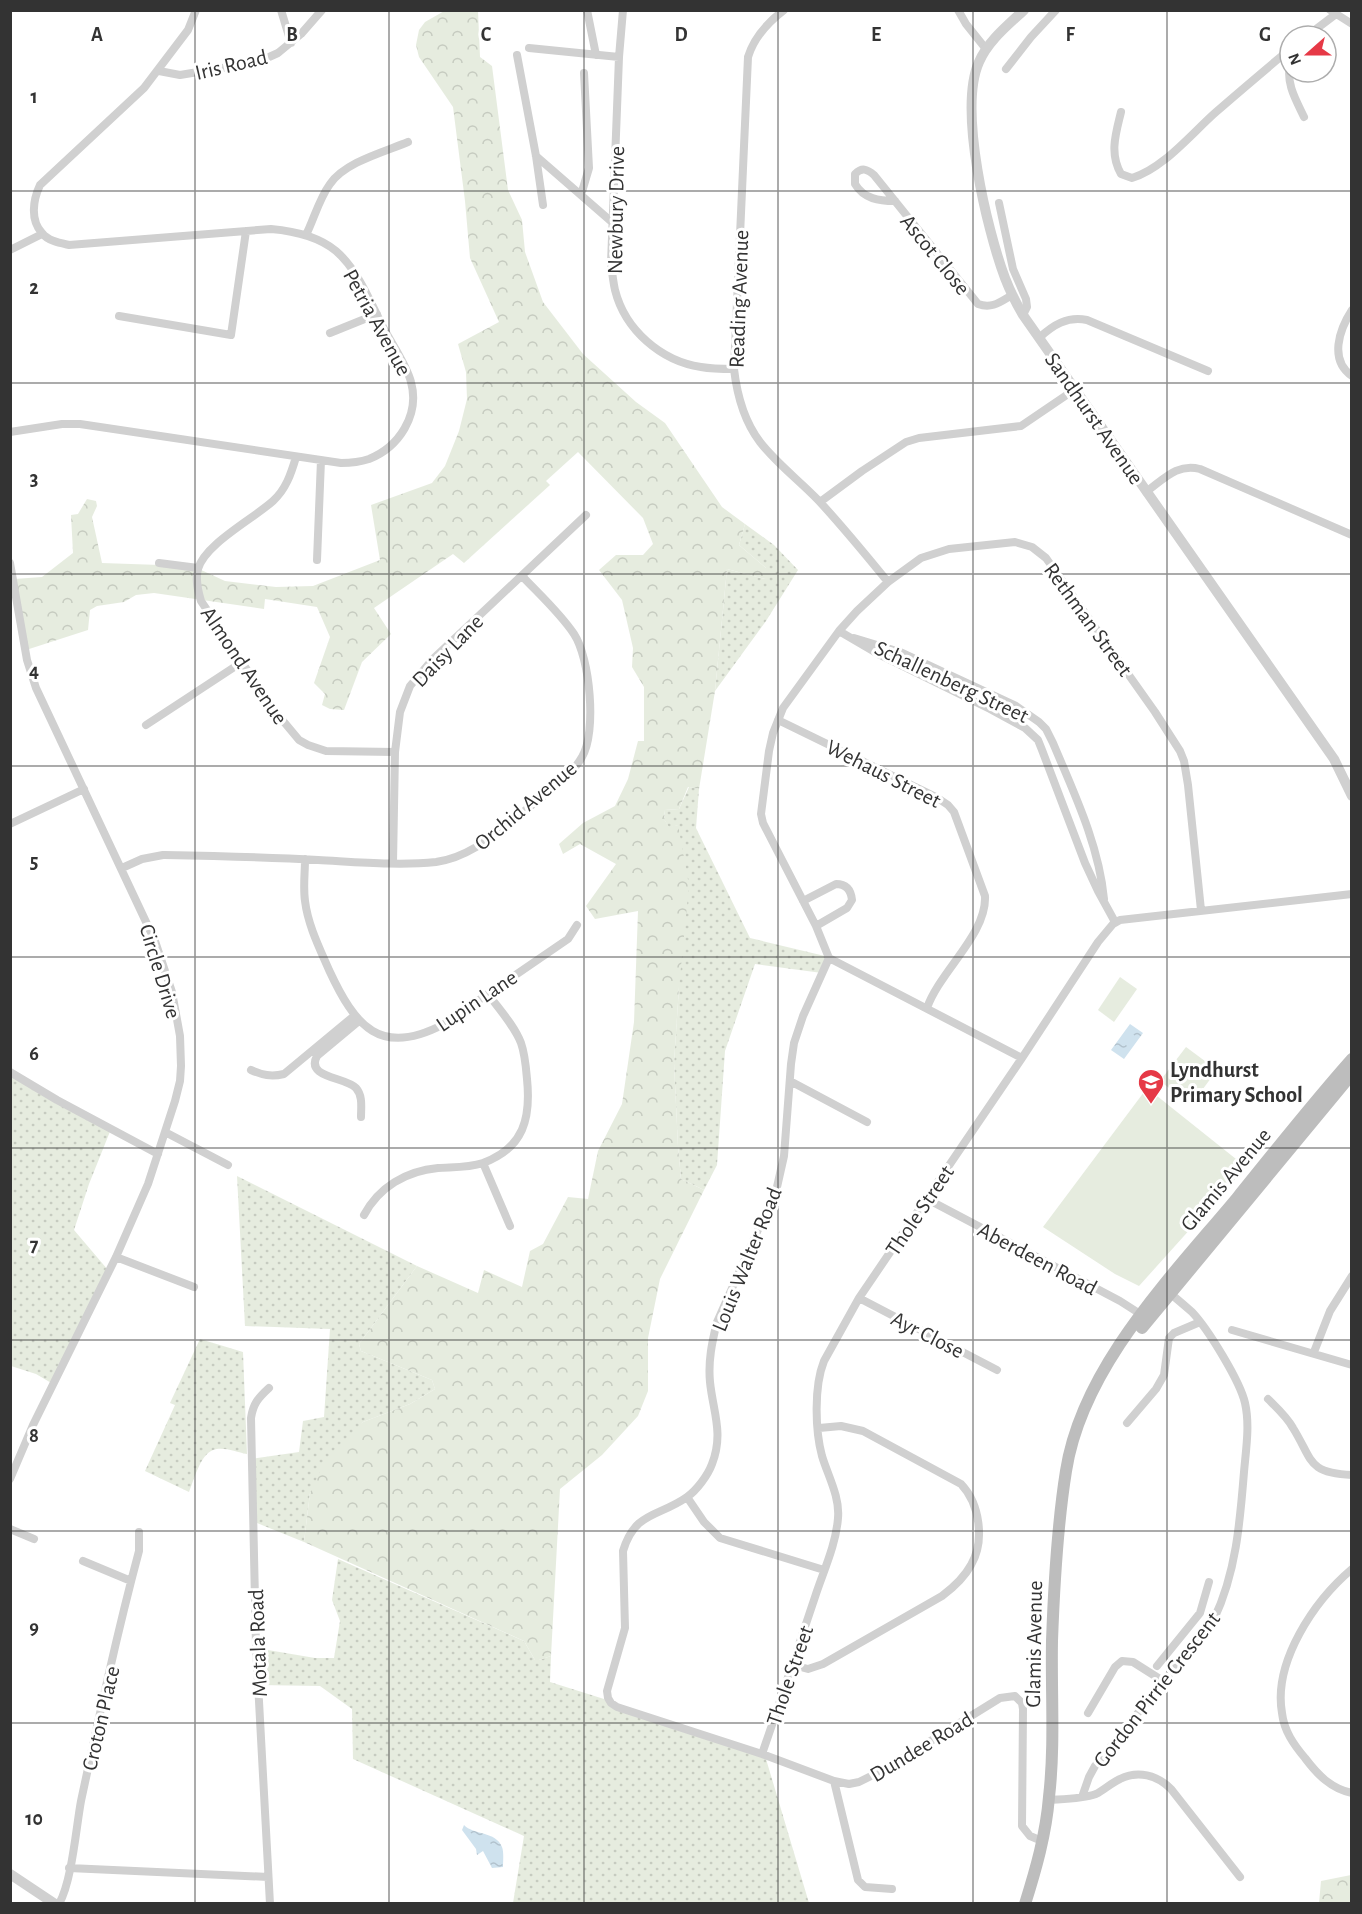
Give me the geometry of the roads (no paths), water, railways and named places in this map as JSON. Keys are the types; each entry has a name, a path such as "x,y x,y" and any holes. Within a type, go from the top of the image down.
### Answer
{"main road":[{"name":"Glamis Avenue","path":"1025,1904 1042,1841 1049,1800 1053,1755 1052,1641 1058,1533 1066,1470 1080,1418 1101,1373 1166,1290 1329,1093 1352,1059"},
{"name":"Glamis Avenue","path":"1329,1093 1352,1074"}],"street":[{"path":"10,250 42,234 34,214 36,194 40,185 159,70 188,30 196,10"},
{"path":"281,10 291,43"},
{"name":"Iris Road","path":"159,70 180,75 258,62 278,53 291,43 302,34 322,10"},
{"path":"587,10 596,55"},
{"name":"Newbury Drive","path":"622,10 611,263 615,291 626,316 655,349 680,362 699,367 734,369"},
{"name":"Reading Avenue","path":"784,10 759,34 748,57 734,369 738,397 749,425 760,443 820,502 888,582"},
{"path":"958,10 986,49"},
{"name":"Sandhurst Avenue","path":"1024,10 986,49 972,83 971,112 978,178 1004,277 1023,315 1074,390 1334,759 1352,796"},
{"path":"1006,69 1031,36 1056,10"},
{"path":"1320,24 1333,12 1352,24"},
{"path":"529,48 619,57"},
{"path":"517,55 543,206"},
{"path":"1121,112 1113,143 1114,153 1121,174 1132,178 1161,162 1278,59"},
{"path":"581,195 589,168 584,73"},
{"path":"1290,84 1304,117"},
{"path":"306,235 324,194 337,175 347,168 408,142"},
{"path":"536,156 613,223"},
{"name":"Ascot Close","path":"895,201 874,199 864,194 855,184 855,174 861,169 868,170 895,201 978,304 988,307 1012,295"},
{"path":"999,203 1013,269 1026,299 1027,307 1023,315"},
{"name":"Petria Avenue","path":"10,432 62,424 80,424 341,464 368,459 390,447 408,423 413,408 411,379 377,314 357,278 336,251 322,242 291,231 271,229 82,245 69,245 54,241 42,234"},
{"path":"119,316 231,335 246,231"},
{"path":"1352,310 1337,346 1345,372 1352,376"},
{"path":"330,333 377,314"},
{"path":"1039,338 1059,323 1079,319 1087,320 1208,371"},
{"path":"820,502 906,442 919,438 1021,426 1074,390"},
{"path":"159,563 198,568 212,548 273,501 286,485 296,457"},
{"path":"317,561 321,460"},
{"path":"1146,492 1178,469 1191,467 1352,536"},
{"name":"Daisy Lane","path":"393,862 395,752 400,712 410,686 432,660 586,515"},
{"name":"Rethman Street","path":"829,958 816,926 765,827 761,814 769,751 778,720 793,693 839,631 857,611 888,582 921,558 949,549 1015,543 1032,547 1046,558 1168,729 1184,761 1201,910"},
{"name":"Circle Drive","path":"10,563 27,660 40,696 142,910 165,966 179,1026 181,1046 180,1081 148,1184 116,1257 37,1416 11,1475"},
{"name":"Almond Avenue","path":"198,568 197,583 201,601 285,725 299,740 326,751 395,752"},
{"name":"Orchid Avenue","path":"122,868 142,859 163,855 435,862 450,859 474,849 553,788 576,766 587,748 590,737 591,714 586,667 580,644 565,623 522,576"},
{"name":"Schallenberg Street","path":"839,631 880,655 990,709 1030,732 1038,740 1085,862 1115,922"},
{"name":"Schallenberg Street","path":"851,637 900,652 1016,706 1046,729 1091,839 1101,872 1105,903"},
{"path":"146,725 242,662"},
{"name":"Wehaus Street","path":"778,720 936,797 954,812 985,896 986,906 979,924 934,993 927,1008"},
{"path":"10,824 84,789"},
{"name":"Lupin Lane","path":"305,859 304,899 313,934 337,988 357,1018 374,1032 389,1038 417,1036 444,1024 568,939 577,925"},
{"path":"803,901 836,884 845,886 850,891 852,900 847,908 816,926"},
{"path":"1115,922 1135,917 1352,894"},
{"name":"Thole Street","path":"762,1754 835,1534 838,1514 822,1454 819,1428 818,1383 820,1372 859,1298 1098,942 1115,922"},
{"path":"829,958 1022,1058"},
{"name":"Louis Walter Road","path":"609,1700 608,1687 625,1628 623,1551 626,1540 639,1522 687,1497 706,1474 717,1448 718,1431 710,1383 713,1337 717,1322 777,1187 784,1156 794,1043 803,1016 829,958"},
{"path":"364,1215 378,1195 405,1176 435,1169 483,1163 502,1153 514,1143 528,1117 529,1099 524,1055 520,1042 488,994"},
{"path":"251,1070 266,1076 284,1074 357,1018"},
{"path":"357,1018 317,1056 315,1062 316,1068 323,1074 355,1087 361,1099 361,1117"},
{"path":"10,1072 158,1154"},
{"path":"790,1081 867,1122"},
{"path":"165,1132 228,1165"},
{"path":"483,1163 510,1226"},
{"name":"Aberdeen Road","path":"927,1199 1120,1301 1145,1317"},
{"path":"116,1257 194,1287"},
{"path":"1314,1353 1330,1311 1352,1276"},
{"name":"Gordon Pirrie Crescent","path":"1082,1797 1095,1766 1214,1619 1227,1588 1240,1519 1247,1443 1245,1404 1232,1372 1200,1322 1166,1290"},
{"name":"Ayr Close","path":"859,1298 997,1370"},
{"path":"1127,1423 1156,1389 1164,1375 1169,1338 1174,1333 1200,1322"},
{"path":"1232,1330 1352,1365"},
{"name":"Motala Road","path":"269,1388 257,1399 251,1418 256,1646 270,1904"},
{"path":"1268,1399 1294,1428 1313,1465 1326,1472 1352,1475"},
{"path":"793,1665 808,1669 822,1664 942,1596 958,1583 972,1564 976,1552 979,1521 968,1491 961,1484 863,1431 841,1426 819,1428"},
{"path":"687,1497 704,1522 720,1538 824,1570"},
{"path":"10,1529 34,1539"},
{"name":"Croton Place","path":"57,1904 69,1868 81,1804 131,1581 140,1551 139,1532"},
{"path":"83,1561 131,1581"},
{"path":"1352,1569 1331,1590 1295,1642 1288,1656 1284,1673 1281,1705 1284,1725 1310,1765 1337,1789 1352,1793"},
{"path":"1157,1666 1200,1613 1209,1582"},
{"path":"1088,1713 1115,1667 1122,1661 1133,1662 1164,1681"},
{"name":"Dundee Road","path":"609,1700 617,1707 762,1754 834,1781 854,1784 868,1778 1000,1698 1015,1696 1023,1709 1022,1826 1030,1836 1042,1841"},
{"path":"1049,1800 1095,1794 1130,1775 1145,1774 1163,1781 1195,1817 1240,1877"},
{"path":"834,1781 858,1880 865,1887 892,1888"},
{"path":"69,1868 268,1877"},
{"path":"10,1874 57,1904"}],"water":[{"path":"1130,1024 1143,1033 1124,1059 1111,1050"},
{"path":"464,1825 495,1838 499,1842 503,1851 503,1867 492,1868 483,1851 477,1855 476,1849 462,1830"}],"place":[{"name":"Lyndhurst Primary School","path":"1151,1105"}]}
